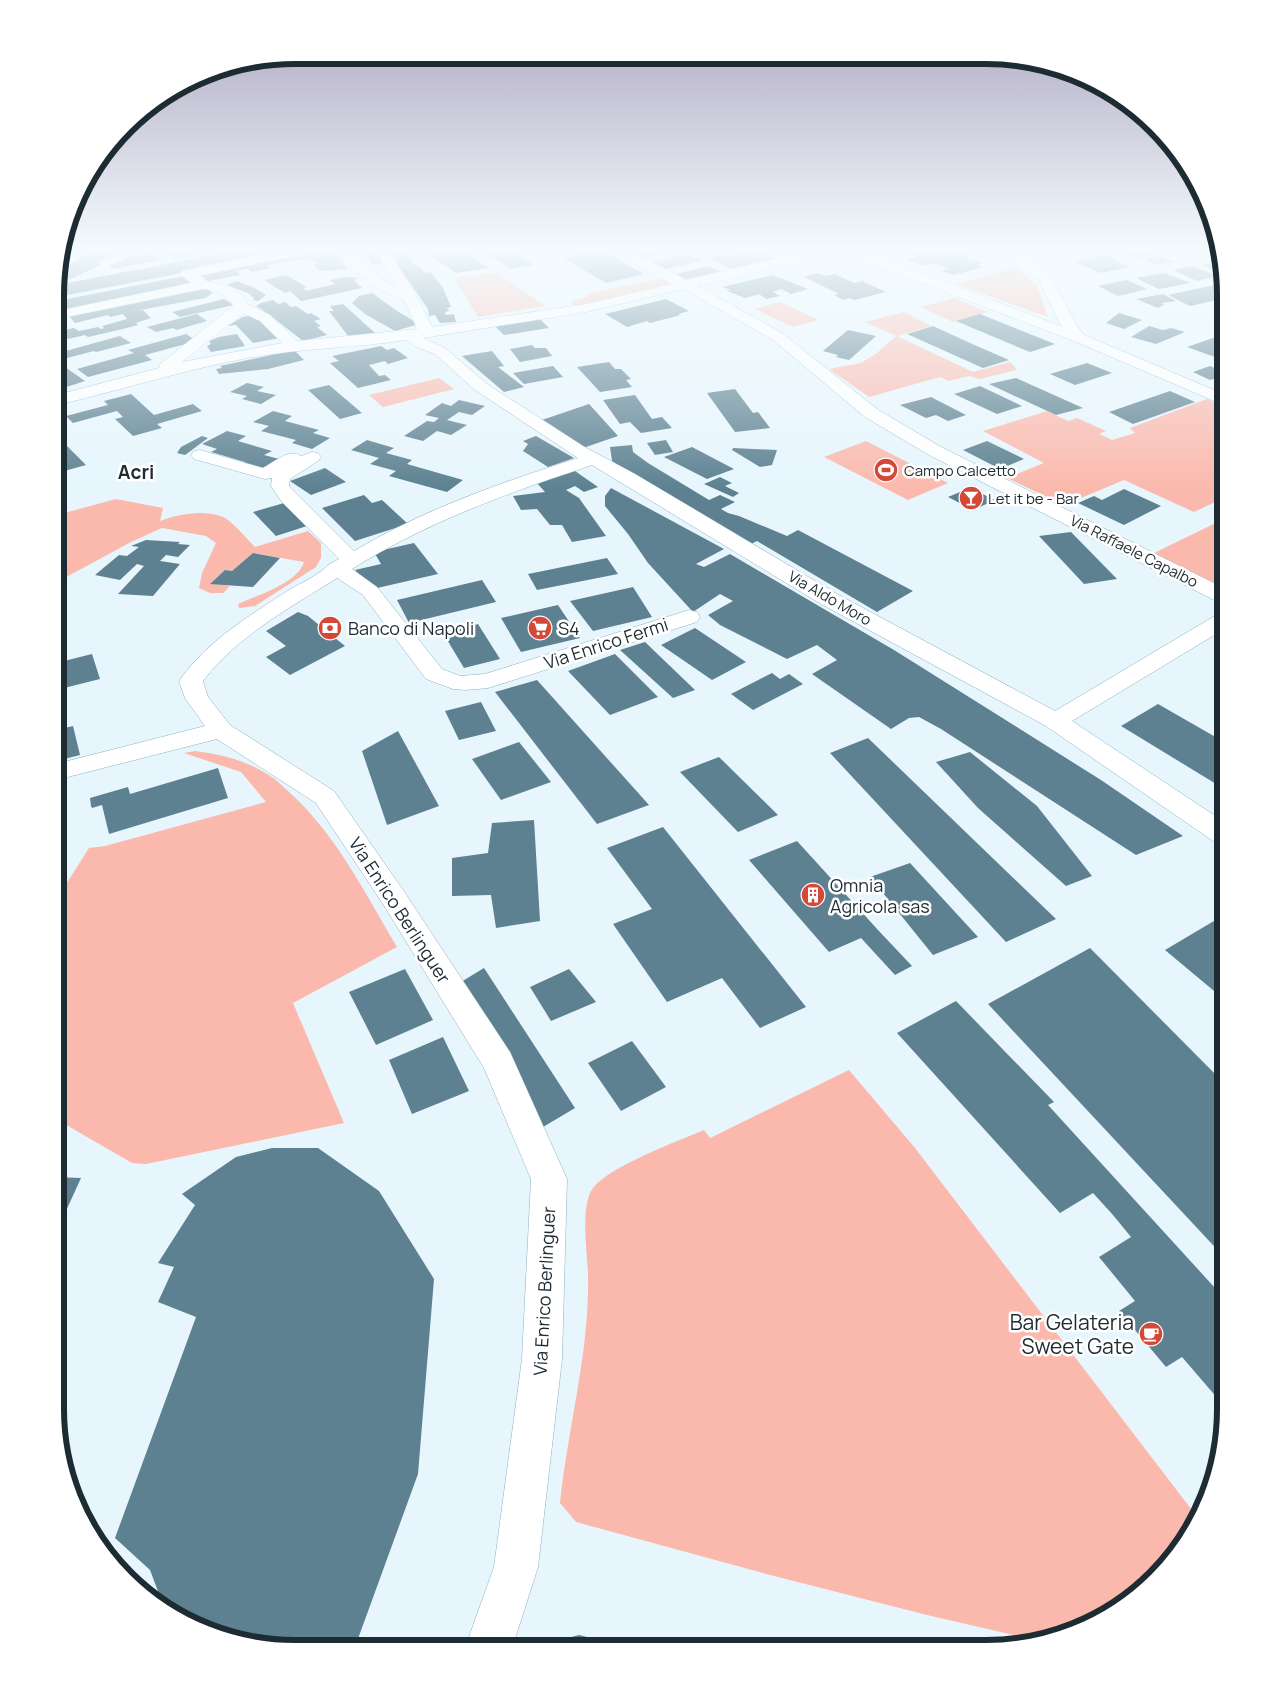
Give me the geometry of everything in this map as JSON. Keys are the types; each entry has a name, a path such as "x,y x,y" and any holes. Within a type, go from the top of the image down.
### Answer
{"street":[{"path":"161,372 213,330"},
{"path":"277,330 294,346"},
{"path":"425,330 426,338"},
{"path":"64,398 161,372 234,356 294,346 426,338 454,330"},
{"name":"Via Raffaele Capalbo","path":"765,330 777,336 871,413 935,451 1217,592"},
{"path":"1057,330 1217,397"},
{"path":"1072,330 1079,338"},
{"name":"Via Aldo Moro","path":"426,338 481,387 515,411 829,599 1055,721 1217,830"},
{"name":"Via Enrico Fermi","path":"200,455 264,474 307,455 281,477 280,486 351,576 370,591 434,674 458,684 488,680 689,617"},
{"name":"Via Enrico Berlinguer","path":"491,1640 516,1567 542,1359 549,1179 498,1062 325,796 221,730 197,698 191,681 203,663 248,627 343,565 388,540 463,504 534,478 594,459"},
{"path":"1055,721 1217,625"},
{"path":"64,770 221,730"}],"shaded area":[{"path":"882,330 919,330 897,336 973,372 1010,362 1017,370 979,379 969,376 949,381 940,377 869,397 829,369 861,363 877,353 896,336"},
{"path":"439,378 454,389 383,407 369,395"},
{"path":"1207,399 1217,403 1217,501 1194,512 1124,480 1064,505 1007,478 1044,463 983,431 1047,411 1068,421 1077,418 1106,431 1099,434 1112,440 1135,433 1130,428"},
{"name":"Campo Calcetto","path":"866,441 948,483 908,500 824,457"},
{"path":"116,499 163,508 160,521 191,513 208,513 227,519 255,547 308,531 321,543 321,558 316,567 255,606 239,608 238,604 285,583 300,570 304,562 253,553 232,571 225,570 211,583 230,586 223,593 210,593 199,588 202,573 216,543 206,536 162,528 131,542 64,578 64,513"},
{"path":"1217,522 1217,586 1152,554"},
{"path":"195,751 241,761 259,769 288,791 321,826 335,845 397,947 293,1003 344,1123 146,1164 132,1163 64,1124 64,887 89,848 105,846 266,802 241,772 184,753"},
{"path":"849,1070 915,1148 1193,1512 1170,1550 1150,1573 1127,1593 1089,1616 1061,1628 1023,1637 774,1576 576,1522 560,1503 586,1331 588,1273 585,1217 589,1196 593,1188 614,1171 644,1155 704,1130 710,1138"}],"building":[{"path":"64,330 121,330 88,337 85,335 68,339 64,335"},
{"path":"152,330 167,330 156,332"},
{"path":"240,330 272,330 280,338 253,343"},
{"path":"288,330 320,330 327,335 303,341"},
{"path":"343,330 371,330 375,333 349,337"},
{"path":"499,330 539,330 504,335"},
{"path":"848,330 876,336 849,360 823,351"},
{"path":"922,330 941,330 1009,360 983,368 907,334"},
{"path":"976,330 1019,330 1055,344 1030,352"},
{"path":"1143,330 1176,330 1185,332 1156,344 1131,337"},
{"path":"186,334 197,341 145,355 152,360 88,377 77,369 134,353 128,350"},
{"path":"237,334 245,346 211,352 207,346 211,344 209,341 219,337"},
{"path":"120,336 131,343 67,358 64,356 64,351"},
{"path":"1213,338 1217,339 1217,358 1187,347"},
{"path":"532,345 535,348 546,348 552,356 520,362 510,349"},
{"path":"381,346 387,350 394,348 408,358 388,364 385,361 369,365 379,376 385,375 391,380 358,388 330,363 339,361 332,356"},
{"path":"294,350 304,360 268,369 219,374 216,369 222,368 220,366"},
{"path":"492,351 504,366 498,367 524,387 504,392 462,356"},
{"path":"609,362 615,369 621,369 631,379 626,380 632,387 600,392 577,367"},
{"path":"1087,363 1112,373 1075,385 1050,374"},
{"path":"553,366 563,377 524,384 513,373"},
{"path":"1210,366 1217,369 1217,378 1210,380 1193,372"},
{"path":"65,367 85,381 64,388"},
{"path":"1016,378 1083,408 1056,415 989,384"},
{"path":"247,383 264,387 257,391 276,395 261,404 242,399 247,396 230,392"},
{"path":"329,385 362,413 340,419 308,390"},
{"path":"980,386 1022,406 997,414 954,394"},
{"path":"735,389 753,413 758,412 770,428 735,432 707,393"},
{"path":"1170,391 1195,402 1133,424 1109,412"},
{"path":"131,394 154,415 193,404 202,411 157,424 162,428 133,436 115,419 123,417 117,411 73,423 66,416 108,405 104,401"},
{"path":"635,395 652,419 662,417 672,428 641,433 630,422 620,424 603,400"},
{"path":"931,397 966,415 948,421 936,415 926,418 900,405"},
{"path":"459,400 485,406 472,415 459,412 447,420 467,425 451,435 437,431 423,441 404,436 427,421 434,422 439,418 425,415 442,403 451,406"},
{"path":"589,404 618,436 580,449 536,422"},
{"path":"273,411 292,416 285,421 319,430 313,433 330,438 312,449 292,443 296,440 261,431 269,426 253,422"},
{"path":"227,431 246,436 238,441 272,451 264,455 283,460 261,473 238,466 245,462 211,452 217,449 202,444"},
{"path":"202,436 208,438 185,455 177,453 181,447"},
{"path":"536,436 574,458 548,467 523,451 528,444 523,441"},
{"path":"367,440 394,448 386,453 412,460 407,464 463,480 447,492 389,476 396,471 370,464 379,458 351,450"},
{"path":"666,440 673,452 655,455 647,443"},
{"path":"987,441 1024,459 1000,469 963,450"},
{"path":"64,443 86,465 64,471"},
{"path":"632,445 633,452 648,463 709,500 720,495 735,502 721,509 728,513 787,536 798,530 913,591 877,612 757,541 747,546 613,467 610,447"},
{"path":"692,447 734,469 707,479 664,457"},
{"path":"733,448 777,450 772,465 760,467 732,450"},
{"path":"325,468 346,482 311,495 290,481"},
{"path":"575,471 598,487 584,492 575,486 566,490 579,498 606,536 572,542 562,525 550,525 537,509 521,510 513,496 545,492 537,483"},
{"path":"720,477 732,483 725,486 739,493 733,497 704,484"},
{"path":"611,488 724,549 696,564 704,567 730,554 894,650 1101,780 1183,836 1136,855 941,729 919,717 909,718 891,729 812,674 837,660 817,645 787,659 720,625 708,615 733,601 720,594 693,612 648,563 605,506 605,496"},
{"name":"Let it be - Bar","path":"970,488 995,500 973,510 948,497"},
{"path":"1124,489 1161,506 1124,525 1078,503 1094,496 1102,500"},
{"path":"364,495 372,503 382,500 408,524 355,541 322,508"},
{"path":"284,503 307,526 276,536 253,512"},
{"path":"1071,532 1117,579 1084,584 1039,536"},
{"path":"146,540 180,542 178,544 190,545 178,557 166,555 160,561 180,564 153,596 118,594 144,566 137,564 120,580 95,575 119,555 127,556 139,547 131,546"},
{"path":"414,543 438,574 373,589 355,570 381,564 374,552"},
{"path":"253,553 280,558 253,587 210,584 225,570 232,571"},
{"path":"607,558 618,574 537,590 528,574"},
{"path":"482,580 496,602 409,623 397,600"},
{"path":"633,587 652,617 593,631 570,601"},
{"name":"S4","path":"558,605 580,638 521,652 501,618"},
{"path":"298,612 308,616 345,646 290,675 266,657 286,646 266,631"},
{"path":"478,624 500,659 464,668 443,633"},
{"path":"695,628 746,662 712,680 661,645"},
{"path":"645,642 695,690 673,698 620,650"},
{"path":"92,654 100,679 64,688 64,661"},
{"path":"615,654 658,697 610,715 568,671"},
{"path":"772,673 780,679 789,674 803,684 753,710 731,694"},
{"path":"537,680 649,805 597,824 495,692"},
{"path":"481,702 496,731 459,740 445,711"},
{"path":"1158,704 1217,738 1217,785 1121,726"},
{"path":"73,726 80,755 64,759 64,728"},
{"path":"398,731 439,806 387,825 362,751"},
{"path":"868,738 1056,919 1006,942 830,753"},
{"path":"519,742 551,782 501,800 472,759"},
{"path":"970,752 1037,806 1092,876 1066,886 978,808 936,762"},
{"path":"719,757 778,815 738,832 680,772"},
{"path":"218,768 228,798 109,834 102,805 92,808 91,806 90,798 128,787 130,794"},
{"path":"534,820 540,921 496,928 491,895 452,896 452,858 488,853 492,823"},
{"path":"663,827 806,1007 760,1028 722,978 667,1002 613,924 652,909 607,848"},
{"name":"Omnia Agricola sas","path":"797,841 912,966 895,975 861,938 829,952 749,860"},
{"path":"910,863 978,937 933,955 870,877"},
{"path":"1217,919 1217,993 1165,950"},
{"path":"1090,948 1217,1076 1217,1249 988,1004"},
{"path":"484,968 575,1108 538,1130 461,982"},
{"path":"405,969 433,1020 376,1045 349,992"},
{"path":"569,969 596,1002 551,1021 530,987"},
{"path":"956,1001 1054,1102 1048,1105 1217,1290 1217,1398 1182,1357 1166,1367 1119,1311 1135,1301 1099,1257 1131,1237 1113,1215 1093,1193 1060,1213 897,1033"},
{"path":"443,1037 469,1091 412,1114 389,1060"},
{"path":"632,1041 666,1087 621,1111 588,1063"},
{"path":"272,1148 318,1148 379,1191 434,1279 418,1474 358,1640 279,1640 249,1636 206,1623 160,1597 150,1570 115,1538 196,1317 158,1302 174,1267 158,1263 195,1205 182,1194 236,1157"},
{"path":"64,1177 81,1178 64,1215"},
{"path":"579,1635 599,1640 560,1640"}],"place":[{"name":"Campo Calcetto","path":"886,470"},
{"name":"Let it be - Bar","path":"971,498"},
{"name":"Banco di Napoli","path":"330,628"},
{"name":"S4","path":"540,628"},
{"name":"Omnia Agricola sas","path":"813,895"},
{"name":"Bar Gelateria Sweet Gate","path":"1151,1334"}],"district":[{"name":"Acri","path":"136,472"}]}
